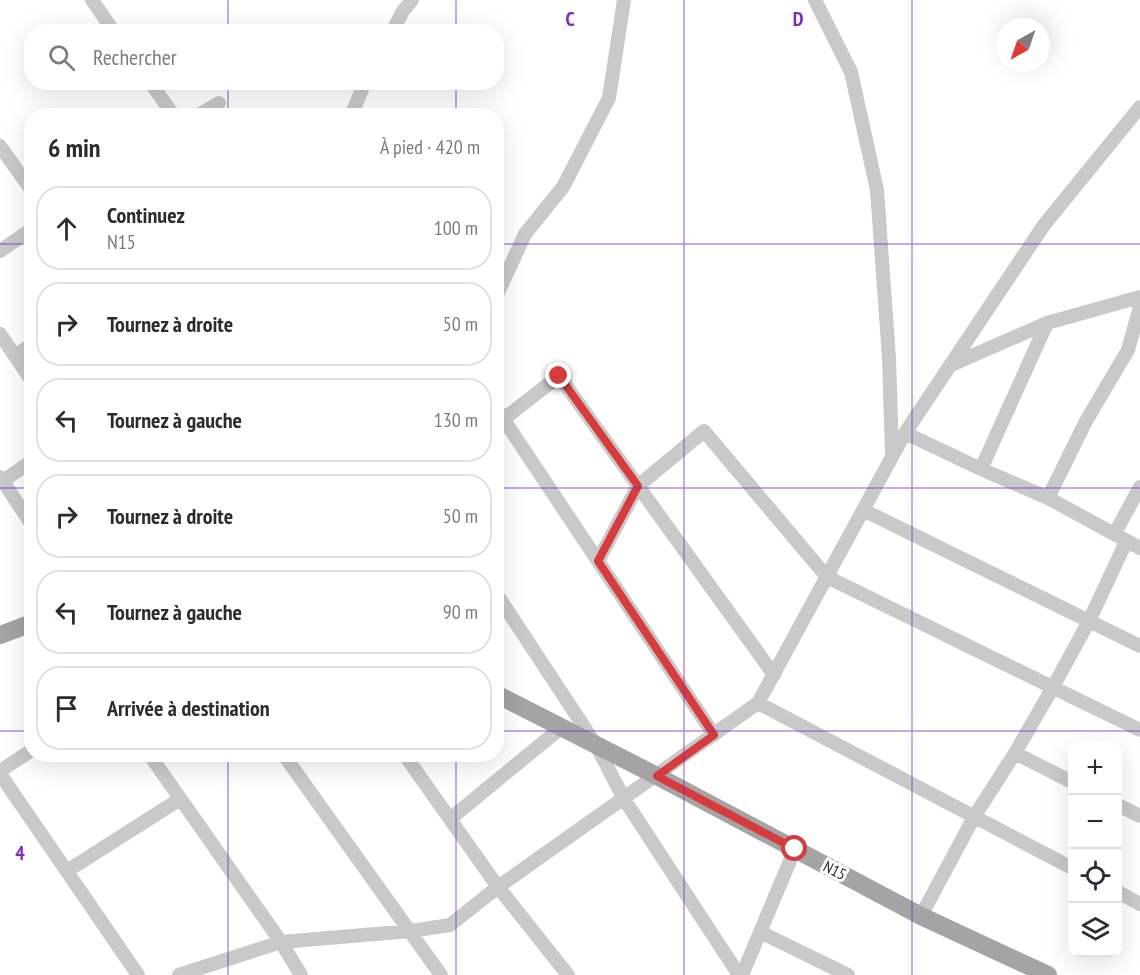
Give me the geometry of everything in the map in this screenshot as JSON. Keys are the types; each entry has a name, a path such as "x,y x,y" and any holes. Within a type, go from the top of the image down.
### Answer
{"main road":[{"path":"0,635 24,626"},
{"name":"N15","path":"504,697 921,916 1048,975"}],"street":[{"path":"92,0 108,24"},
{"path":"396,24 412,0"},
{"path":"504,280 525,234 563,187 609,98 624,0"},
{"path":"816,0 851,72 877,190 889,358 892,456"},
{"path":"156,90 168,108"},
{"path":"354,108 362,90"},
{"path":"211,108 219,103"},
{"path":"179,975 281,942 411,931 450,925 498,887 758,703 905,433 1044,225 1140,107"},
{"path":"0,146 24,179"},
{"path":"0,250 24,234"},
{"path":"951,365 1047,323 1140,297"},
{"path":"1048,498 1086,421 1128,350 1140,307"},
{"path":"981,469 1047,323"},
{"path":"0,334 24,369"},
{"path":"15,356 24,350"},
{"path":"504,414 559,376 774,675"},
{"path":"504,424 714,735"},
{"path":"598,561 638,486 704,431 827,577 1140,729"},
{"path":"905,433 1048,498 1140,548"},
{"path":"24,466 1,480 24,513"},
{"path":"921,916 974,817 1015,753 1089,621 1140,487"},
{"path":"863,510 1140,646"},
{"path":"504,605 596,745 624,799 740,975"},
{"path":"758,703 1068,866"},
{"path":"450,819 562,727"},
{"path":"1015,753 1068,780"},
{"path":"24,756 0,773 138,975"},
{"path":"154,762 281,942 301,975"},
{"path":"289,762 441,975"},
{"path":"410,762 498,887 568,975"},
{"path":"67,871 180,800"},
{"path":"1122,807 1140,816"},
{"path":"740,975 795,849"},
{"path":"1122,894 1140,904"},
{"path":"760,932 848,975"}],"route":[{"path":"559,376 638,486 598,561 714,735 657,776 795,849"}]}
